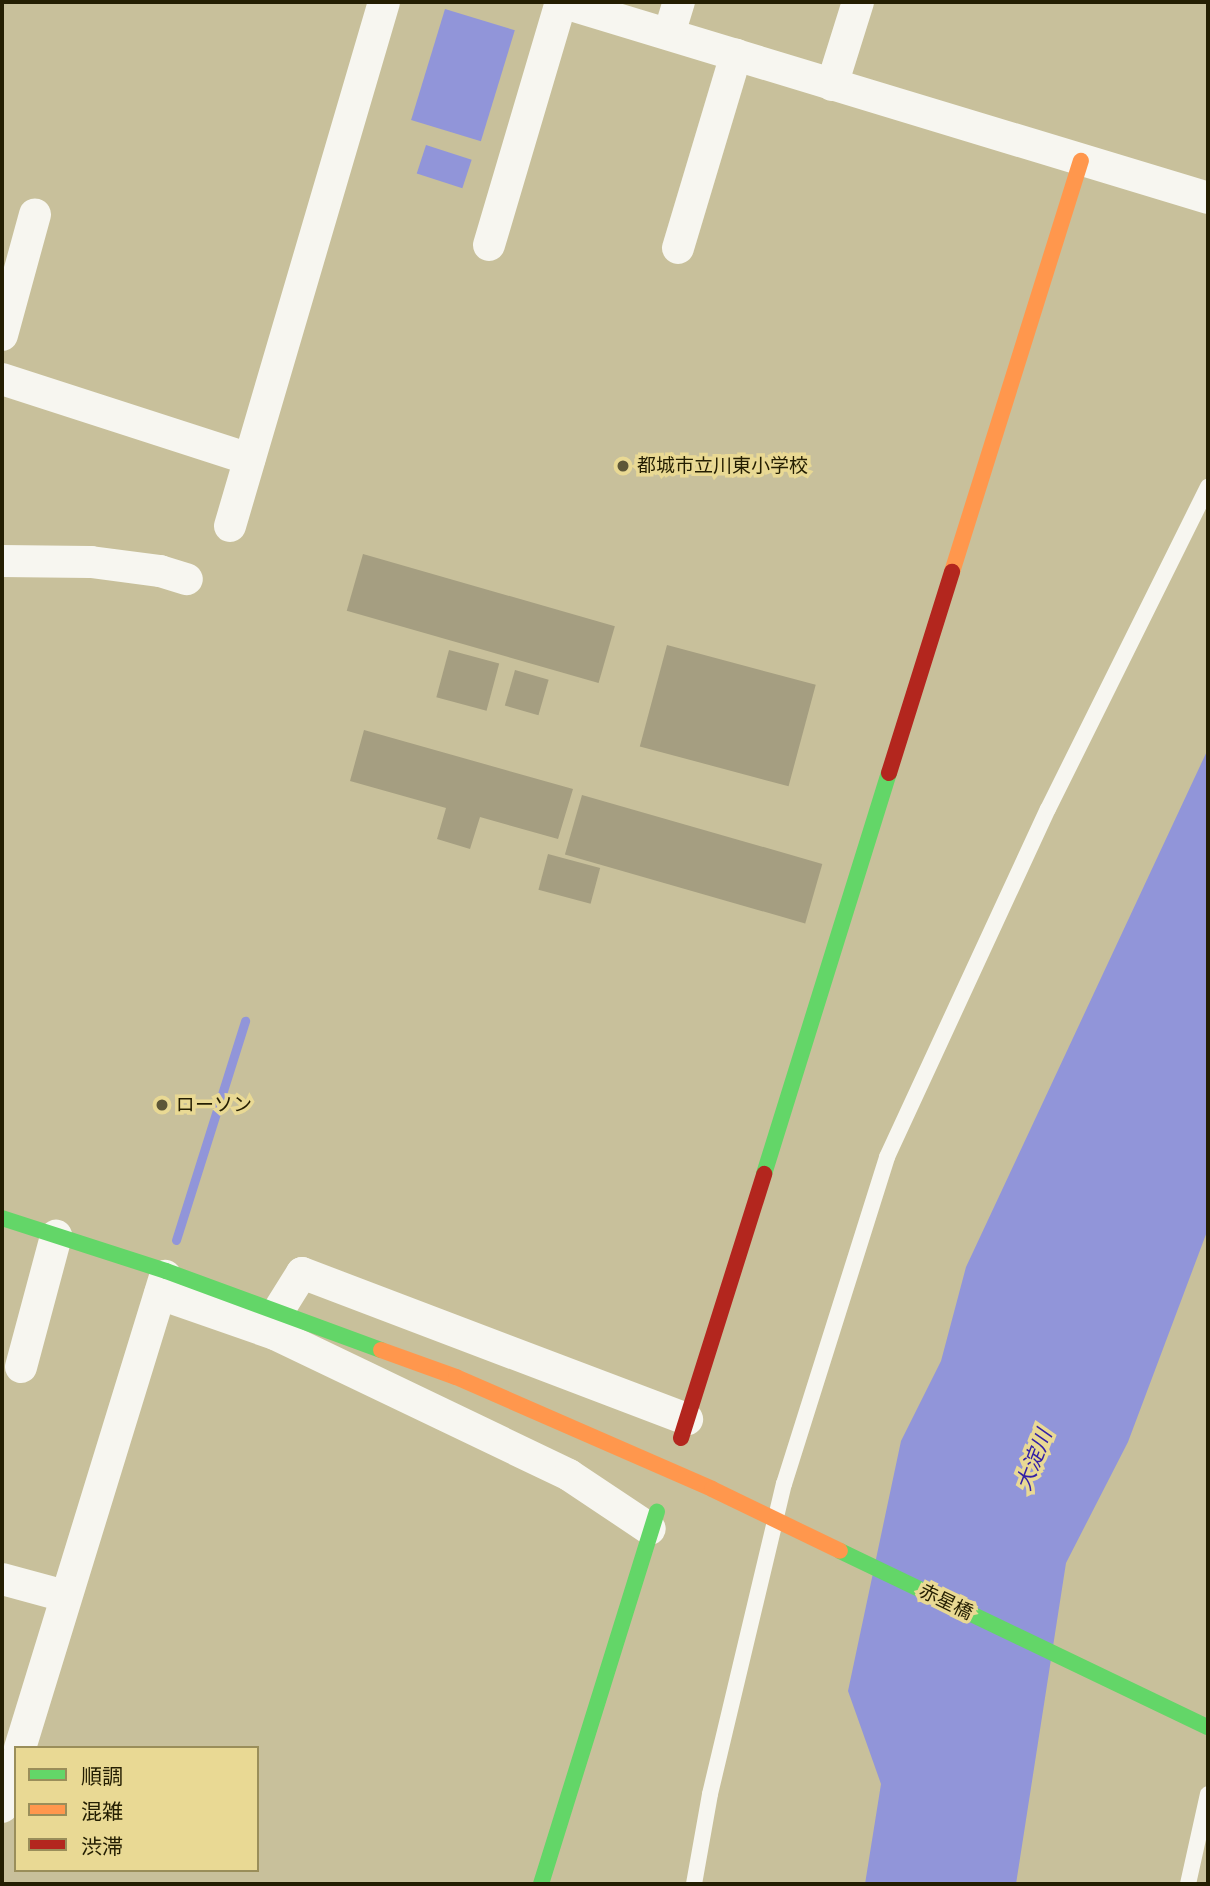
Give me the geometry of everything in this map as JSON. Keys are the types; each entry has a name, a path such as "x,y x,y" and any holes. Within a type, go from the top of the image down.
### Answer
{"street":[{"path":"230,526 384,2"},
{"path":"489,245 561,2 1208,198"},
{"path":"669,34 679,2"},
{"path":"832,85 858,2"},
{"path":"678,248 736,55"},
{"path":"277,1313 302,1273 684,1429 1081,161"},
{"path":"2,335 35,214"},
{"path":"2,379 249,459"},
{"path":"2,561 91,562 160,571 187,579"},
{"name":"赤星橋","path":"2,1218 56,1236 163,1283 277,1313 456,1377 712,1489 1208,1727"},
{"path":"21,1367 56,1236"},
{"path":"21,1746 163,1283 300,1345 569,1475 654,1520 541,1884"},
{"path":"2,1579 65,1597"},
{"path":"2,1807 14,1768"}],"lane":[{"path":"694,1884 710,1794 784,1484 887,1157 1048,809 1208,487"},
{"path":"1188,1884 1208,1794"}],"water":[{"path":"445,9 515,30 481,141 411,120"},
{"path":"426,145 472,160 462,188 417,174"},
{"name":"大淀川","path":"1208,749 1208,1229 1128,1442 1066,1563 1016,1884 865,1884 881,1784 848,1691 901,1441 941,1361 966,1267"}],"building":[{"path":"363,554 615,626 599,683 347,611"},
{"path":"667,645 816,685 789,786 640,746"},
{"path":"449,650 499,663 487,711 436,697"},
{"path":"515,670 549,680 538,715 505,706"},
{"path":"364,730 573,789 558,839 480,817 470,849 437,839 446,808 350,781"},
{"path":"582,795 822,864 805,924 565,855"},
{"path":"548,854 600,868 591,904 538,890"}],"waterway":[{"path":"176,1240 245,1021"}],"traffic: fast":[{"path":"764,1174 889,773"},
{"path":"2,1218 166,1271 381,1350"},
{"path":"541,1884 657,1512"},
{"path":"840,1551 1208,1727"}],"traffic: slow":[{"path":"952,572 1081,161"},
{"path":"381,1350 456,1377 712,1489 840,1551"}],"traffic: jam":[{"path":"889,773 952,572"},
{"path":"681,1438 764,1174"}],"place":[{"name":"都城市立川東小学校","path":"623,466"},
{"name":"ローソン","path":"162,1105"}]}
